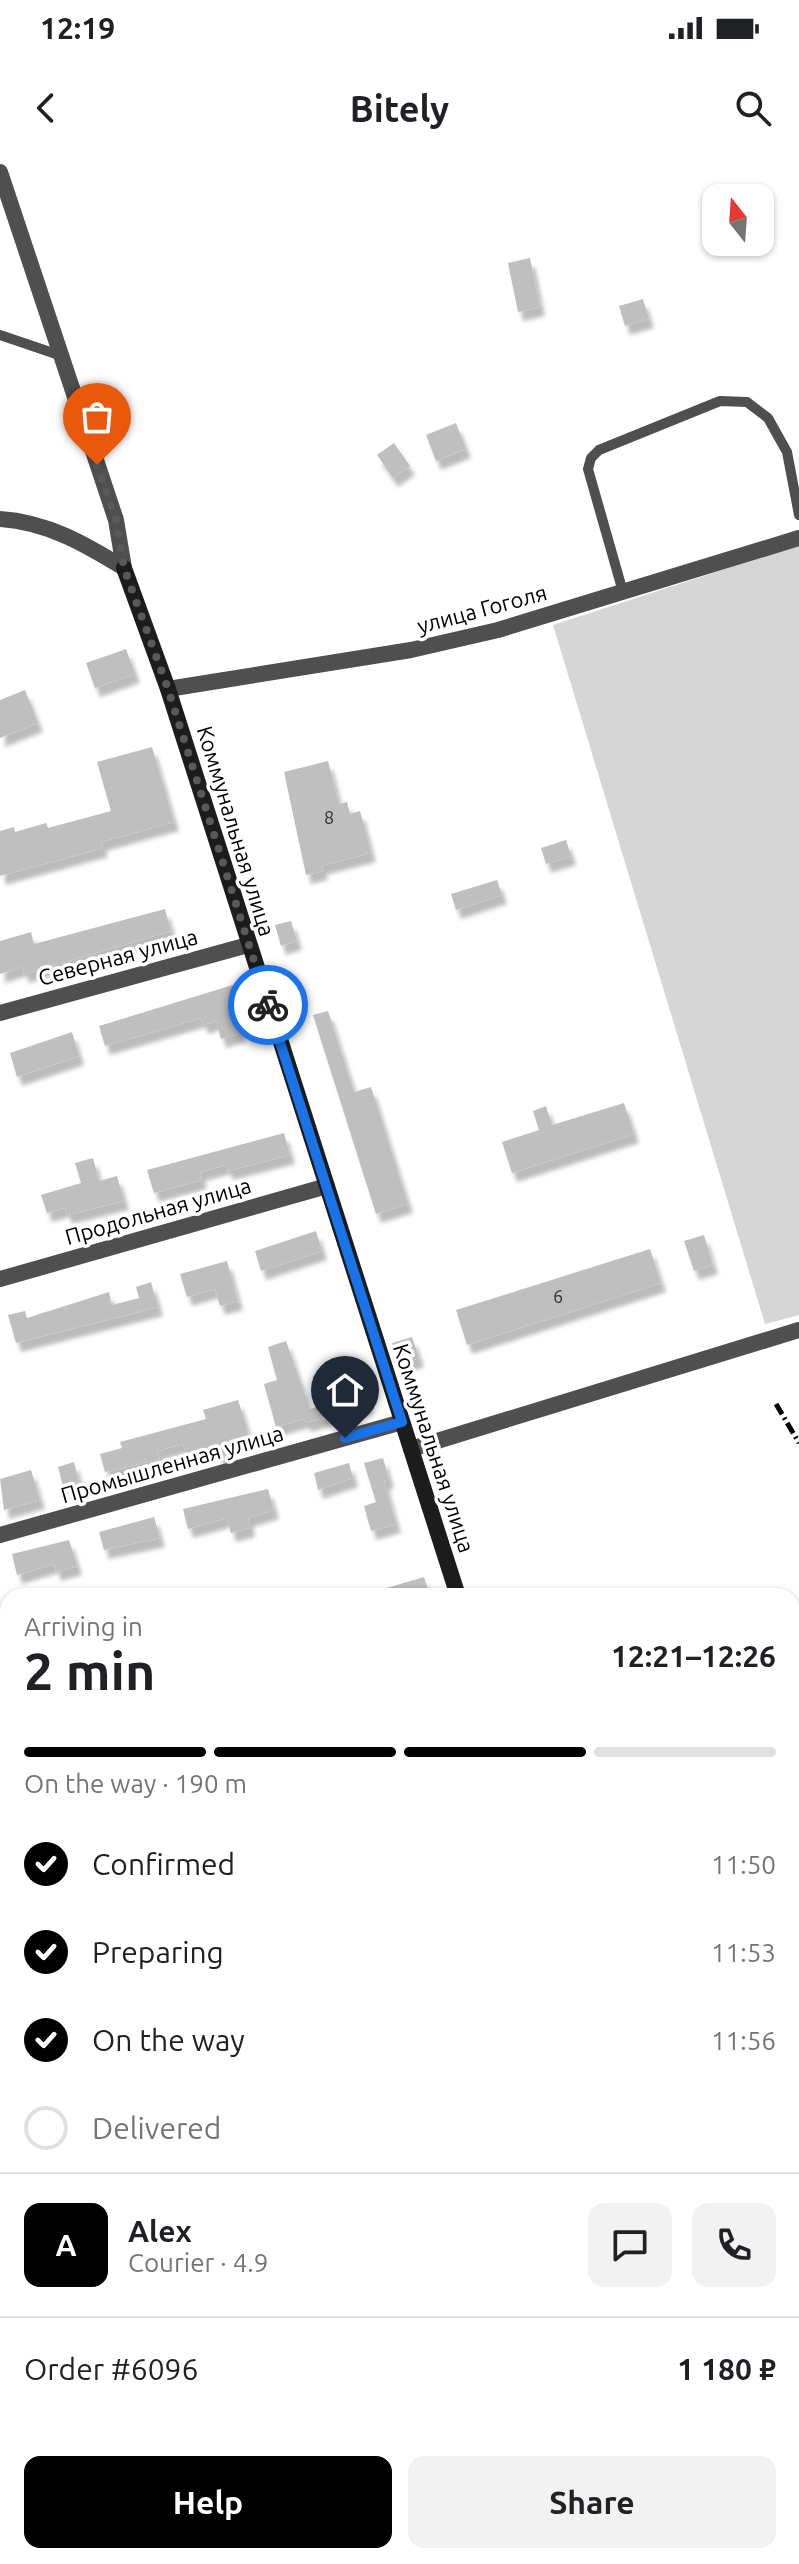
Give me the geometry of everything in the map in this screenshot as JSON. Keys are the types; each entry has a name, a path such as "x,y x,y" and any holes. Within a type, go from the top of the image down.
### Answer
{"street":[{"name":"Коммунальная улица","path":"0,172 116,520 124,568 168,689 455,1588"},
{"path":"0,519 25,520 78,539 124,568"},
{"name":"улица Гоголя","path":"168,689 323,661 411,650 498,630 799,538"},
{"name":"Северная улица","path":"0,1013 248,945"},
{"name":"Продольная улица","path":"0,1279 327,1186"},
{"path":"411,1449 799,1330"},
{"name":"Промышленная улица","path":"0,1535 402,1422"}],"lane":[{"path":"0,335 59,355"},
{"path":"623,592 588,469 599,450 720,401 747,402 768,418 787,452 799,515"}],"shaded area":[{"path":"799,545 799,1315 765,1324 553,625"}],"building":[{"path":"530,258 540,307 518,312 508,263"},
{"path":"643,299 649,319 625,326 619,306"},
{"path":"456,423 466,449 436,461 426,435"},
{"path":"394,443 410,466 393,478 377,455"},
{"path":"126,649 135,674 95,688 86,663"},
{"path":"25,690 38,723 0,738 0,700"},
{"path":"152,747 174,822 101,842 103,848 0,876 0,831 14,827 15,832 46,823 48,828 111,811 97,762"},
{"path":"328,761 339,804 347,802 350,814 360,811 371,853 321,866 323,871 306,875 284,772"},
{"path":"566,840 571,856 546,864 541,848"},
{"path":"497,880 502,895 456,910 451,894"},
{"path":"165,909 171,931 24,974 22,967 0,974 0,941 31,932 34,944"},
{"path":"291,921 297,941 281,946 275,925"},
{"path":"236,984 242,1004 233,1007 241,1033 221,1039 216,1021 203,1025 201,1018 105,1046 99,1026"},
{"path":"328,1011 354,1092 371,1087 408,1204 376,1214 313,1015"},
{"path":"72,1032 79,1056 17,1077 10,1053"},
{"path":"624,1103 634,1134 512,1173 502,1142 539,1130 533,1111 546,1106 552,1125"},
{"path":"284,1133 290,1155 228,1171 226,1165 200,1172 202,1180 154,1193 147,1170"},
{"path":"93,1158 99,1181 117,1176 124,1201 67,1215 65,1208 47,1213 41,1195 81,1183 75,1163"},
{"path":"316,1231 322,1251 261,1271 255,1251"},
{"path":"704,1235 713,1265 694,1271 684,1241"},
{"path":"650,1249 661,1283 467,1345 456,1310"},
{"path":"227,1261 238,1301 220,1306 215,1289 187,1297 180,1274"},
{"path":"151,1282 158,1307 16,1343 8,1315 25,1311 27,1318 109,1292 112,1305 139,1298 136,1287"},
{"path":"412,1337 419,1358 399,1365 392,1343"},
{"path":"286,1341 310,1409 349,1397 345,1383 361,1379 368,1405 306,1423 304,1419 276,1427 264,1384 277,1380 268,1347"},
{"path":"238,1400 250,1439 229,1445 231,1453 218,1457 215,1446 186,1454 183,1444 157,1451 160,1459 105,1472 100,1454 122,1448 120,1442 206,1419 203,1410"},
{"path":"383,1458 389,1479 384,1481 396,1524 371,1531 364,1506 376,1502 364,1463"},
{"path":"74,1462 79,1482 63,1486 58,1467"},
{"path":"349,1463 353,1478 318,1490 314,1473"},
{"path":"31,1470 40,1500 4,1510 0,1479"},
{"path":"268,1489 274,1510 248,1518 250,1528 231,1533 227,1518 188,1529 183,1509"},
{"path":"154,1517 160,1538 104,1550 99,1532"},
{"path":"69,1540 77,1566 56,1572 54,1564 17,1575 12,1554"},
{"path":"424,1577 427,1588 387,1588"}],"railway":[{"path":"776,1404 799,1443"}],"way so far":[{"path":"97,465 116,520 124,568 168,689 268,1005"}],"route":[{"path":"268,1005 402,1422 345,1438"}]}
